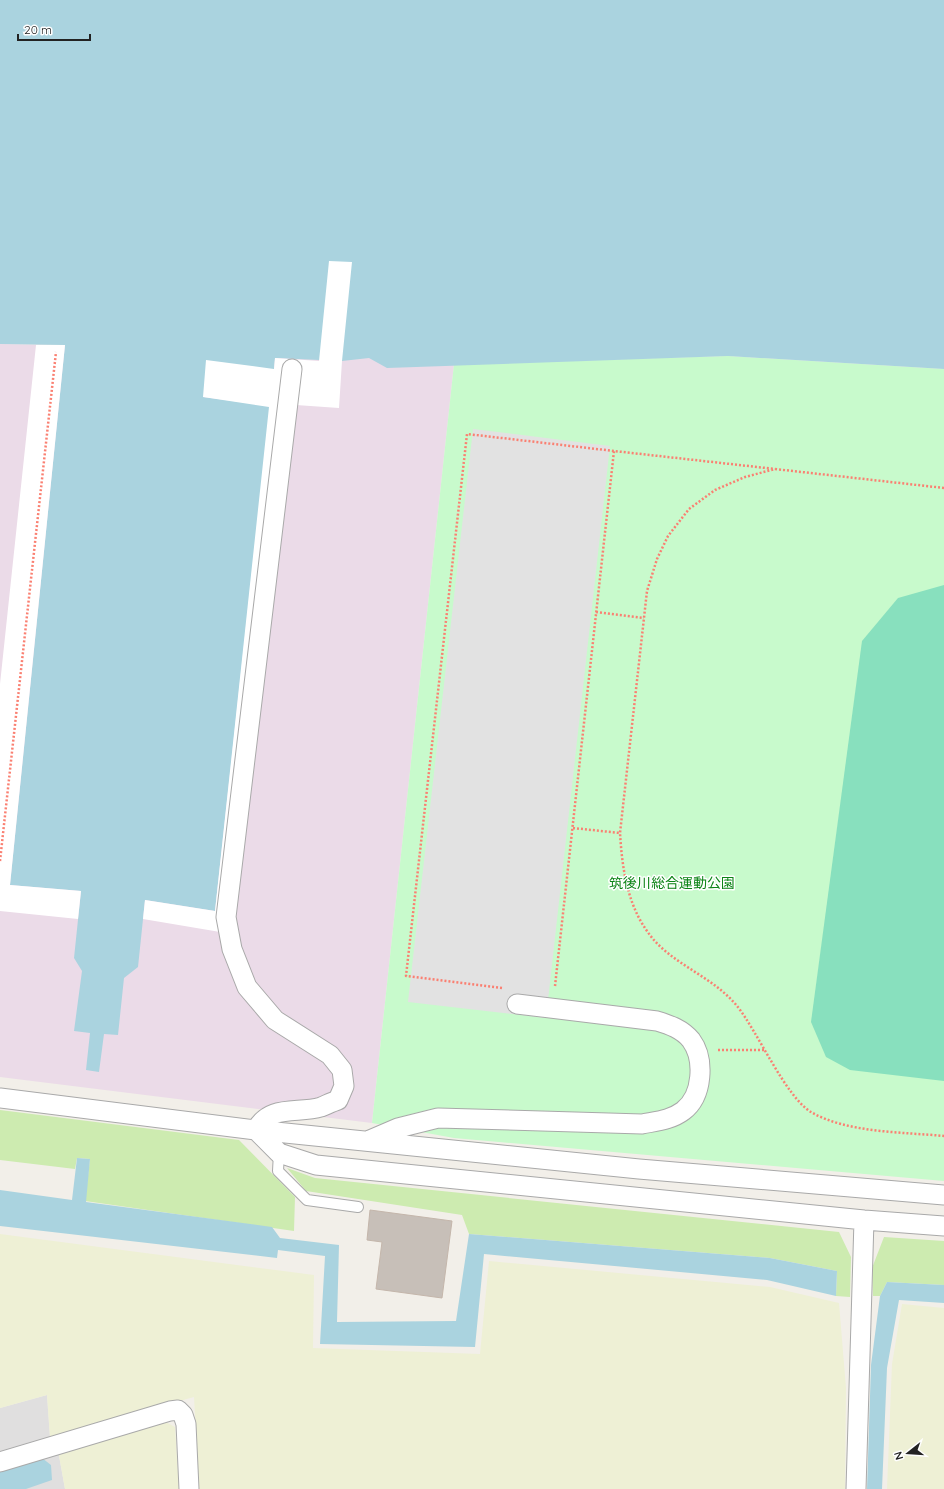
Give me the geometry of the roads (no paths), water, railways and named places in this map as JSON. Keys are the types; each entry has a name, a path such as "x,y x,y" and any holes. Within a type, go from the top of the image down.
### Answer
{"street":[{"path":"256,1130 261,1121 278,1112 320,1107 338,1100 344,1086 342,1070 330,1054 275,1020 247,987 232,949 226,917 292,369"},
{"path":"367,1141 398,1128 438,1118 642,1124 665,1120 684,1110 695,1096 700,1076 698,1055 691,1040 678,1028 657,1021 517,1004"},
{"path":"0,1098 256,1130 639,1169 944,1195"},
{"path":"256,1130 279,1153 316,1165 864,1220 944,1226"},
{"path":"856,1489 864,1220"},
{"path":"0,1462 170,1411 178,1410 183,1415 186,1424 189,1489"}],"lane":[{"path":"279,1153 278,1171 307,1200 358,1207"}],"water":[{"path":"0,0 944,0 944,369 728,356 387,368 369,358 342,361 275,358 274,369 203,397 270,406 215,911 145,900 138,967 124,978 118,1035 104,1034 99,1072 86,1070 90,1033 74,1031 82,971 74,958 81,891 10,885 65,345 0,344"},
{"path":"77,1158 90,1159 86,1202 272,1227 280,1238 339,1245 337,1322 456,1321 469,1234 770,1258 837,1271 836,1296 767,1280 484,1254 475,1347 320,1344 325,1256 278,1250 277,1258 0,1226 0,1190 72,1200"},
{"path":"887,1282 944,1285 944,1303 899,1300 887,1368 882,1489 867,1489 871,1365 880,1296"},
{"path":"42,1458 51,1465 52,1480 26,1489 0,1489 0,1471"}],"park label":[{"name":"筑後川総合運動公園","path":"672,883"}]}
